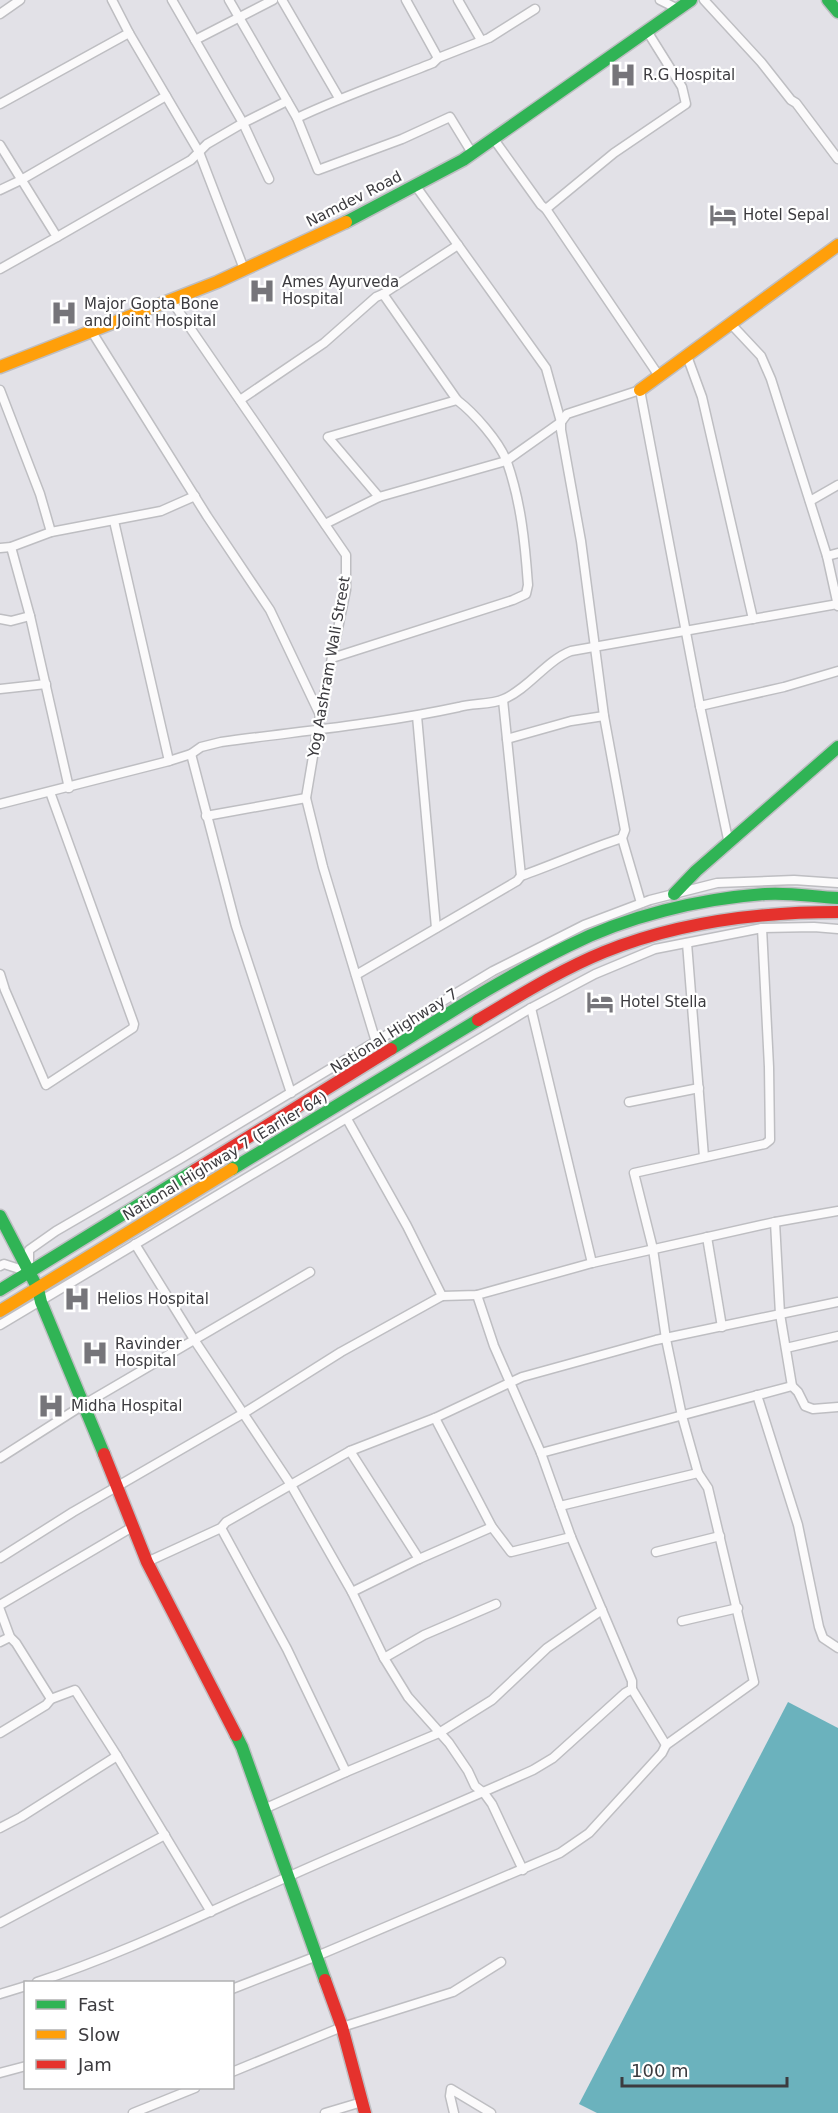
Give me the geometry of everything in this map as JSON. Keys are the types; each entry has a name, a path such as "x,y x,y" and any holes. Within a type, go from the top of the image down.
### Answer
{"main road":[{"name":"Namdev Road","path":"0,367 92,332 244,269 322,234 415,185 472,153 691,0"},
{"path":"828,0 838,12"},
{"path":"640,390 838,246"},
{"path":"674,894 696,871 838,747"},
{"name":"National Highway 7","path":"0,1290 451,1012 569,945 637,918 708,902 767,894 838,898"},
{"name":"National Highway 7 (Earlier 64)","path":"0,1311 452,1035 568,969 614,948 663,933 730,918 792,912 838,912"},
{"path":"0,1216 38,1289 41,1302 147,1562 242,1747 342,2027 363,2107"}],"street":[{"path":"0,14 20,0"},
{"path":"112,0 199,152 244,269"},
{"path":"172,0 243,123 269,179"},
{"path":"229,0 297,118 318,171 402,139 450,117 472,153"},
{"path":"195,40 273,0"},
{"path":"282,0 339,98"},
{"path":"406,0 438,58"},
{"path":"458,0 482,40"},
{"path":"660,0 678,9"},
{"path":"704,0 796,103 838,159"},
{"path":"297,118 339,98 433,63 438,58 489,38 535,9"},
{"path":"546,209 614,153 686,104 682,87 647,31"},
{"path":"0,104 129,33"},
{"path":"0,190 166,96"},
{"path":"0,269 192,160 207,144 287,101"},
{"path":"493,138 546,209 659,376"},
{"path":"0,145 57,237"},
{"path":"415,185 546,368 561,422 581,541 604,716 625,830 622,838 641,903"},
{"path":"240,400 324,343 376,297 458,245"},
{"path":"332,658 513,600 526,594 528,585 523,522 506,461 498,446 469,410 457,400 383,294"},
{"name":"Yog Aashram Wali Street","path":"171,300 346,555 346,591 320,715 306,798 323,867 376,1042"},
{"path":"0,804 170,761 191,754 201,747 221,742 417,716 464,705 503,700 565,653 838,605 827,556 771,379 761,356 731,324"},
{"path":"92,332 270,610 320,715"},
{"path":"687,356 702,397 753,619"},
{"path":"0,390 40,494 51,532"},
{"path":"326,524 379,497 506,461 561,422 567,414 640,390 700,706 729,844"},
{"path":"379,497 328,437 457,400"},
{"path":"810,501 838,485"},
{"path":"0,548 11,547 51,532 161,511 195,496"},
{"path":"114,521 170,761"},
{"path":"11,547 30,616 69,788"},
{"path":"827,556 838,553"},
{"path":"0,620 11,621 30,616"},
{"path":"700,706 784,687 838,671"},
{"path":"0,689 46,684"},
{"path":"503,700 521,876"},
{"path":"417,716 436,928"},
{"path":"507,739 571,721 604,716"},
{"path":"191,754 236,926 291,1093"},
{"path":"0,974 46,1085 133,1028 134,1024 50,792"},
{"path":"206,816 306,798"},
{"path":"356,975 517,881 521,876 565,860 574,854 622,838"},
{"path":"0,1266 3,1264 29,1272 29,1250 47,1237 514,960 584,925 641,903 717,884 794,880 838,883"},
{"path":"0,1325 531,1008 605,970 656,949 762,928 838,929"},
{"path":"234,1988 317,1956 560,1853 589,1833 662,1753 666,1745 754,1682 708,1488 698,1473 682,1416 666,1339 653,1249 634,1173 765,1144 770,1140 762,928"},
{"path":"687,943 704,1156"},
{"path":"531,1008 592,1263"},
{"path":"629,1102 699,1088"},
{"path":"347,1119 407,1226 442,1296"},
{"path":"0,1558 73,1512 244,1413 341,1352 442,1296 477,1295 592,1263 775,1222 838,1211"},
{"path":"775,1222 780,1314 792,1386 805,1406 813,1409 838,1407"},
{"path":"707,1237 722,1327"},
{"path":"135,1244 195,1341 291,1485 352,1592 384,1658 408,1697 449,1743 475,1786 492,1804 523,1870"},
{"path":"0,1458 83,1405 310,1272"},
{"path":"477,1295 494,1346 541,1453 572,1537 632,1681 632,1689 666,1745"},
{"path":"147,1562 222,1528 226,1522 350,1451 435,1418 522,1377 656,1340 838,1302"},
{"path":"786,1348 838,1336"},
{"path":"541,1453 792,1386"},
{"path":"757,1395 798,1525 819,1627 823,1638 838,1648"},
{"path":"435,1418 492,1527 511,1552 572,1537"},
{"path":"350,1451 419,1559"},
{"path":"560,1506 698,1473"},
{"path":"0,1605 134,1526"},
{"path":"352,1592 492,1527"},
{"path":"222,1528 287,1649 346,1772"},
{"path":"656,1552 720,1536"},
{"path":"384,1658 424,1635 496,1604"},
{"path":"682,1621 738,1608"},
{"path":"0,1610 10,1637 51,1699"},
{"path":"264,1809 439,1733 492,1700 547,1648 602,1610"},
{"path":"0,1642 10,1637"},
{"path":"43,1981 212,1912 288,1876 533,1770 553,1758 632,1689"},
{"path":"0,1733 46,1705 51,1699 75,1690 212,1912"},
{"path":"0,1828 117,1755"},
{"path":"0,1923 165,1835"},
{"path":"234,2071 342,2027 453,1992 501,1962"},
{"path":"0,1994 24,1987"},
{"path":"0,2073 24,2067"},
{"path":"134,2113 193,2089"},
{"path":"454,2113 450,2096 451,2089 491,2113"},
{"path":"325,2113 363,2107"},
{"path":"334,2113 363,2107"}],"water":[{"path":"788,1702 838,1728 838,2113 597,2113 579,2104"}],"traffic: fast":[{"path":"346,222 463,160 691,0"},
{"path":"828,0 838,12"},
{"path":"674,894 696,871 838,747"},
{"path":"391,1049 523,970 568,946 614,926 689,905 740,896 783,894 838,898"},
{"path":"232,1169 478,1020"},
{"path":"0,1290 195,1170"},
{"path":"0,1216 38,1289 41,1302 104,1454"},
{"path":"236,1735 325,1980"}],"traffic: slow":[{"path":"0,367 217,282 346,222"},
{"path":"640,390 838,245"},
{"path":"0,1311 232,1169"}],"traffic: jam":[{"path":"478,1020 588,959 661,933 689,926 748,917 838,912"},
{"path":"195,1170 391,1049"},
{"path":"104,1454 147,1562 236,1735"},
{"path":"325,1980 342,2027 365,2113"}],"place":[{"name":"R.G Hospital","path":"623,75"},
{"name":"Hotel Sepal","path":"723,215"},
{"name":"Ames Ayurveda Hospital","path":"262,291"},
{"name":"Major Gopta Bone and Joint Hospital","path":"64,313"},
{"name":"Hotel Stella","path":"600,1002"},
{"name":"Helios Hospital","path":"77,1299"},
{"name":"Ravinder Hospital","path":"95,1353"},
{"name":"Midha Hospital","path":"51,1406"}]}
